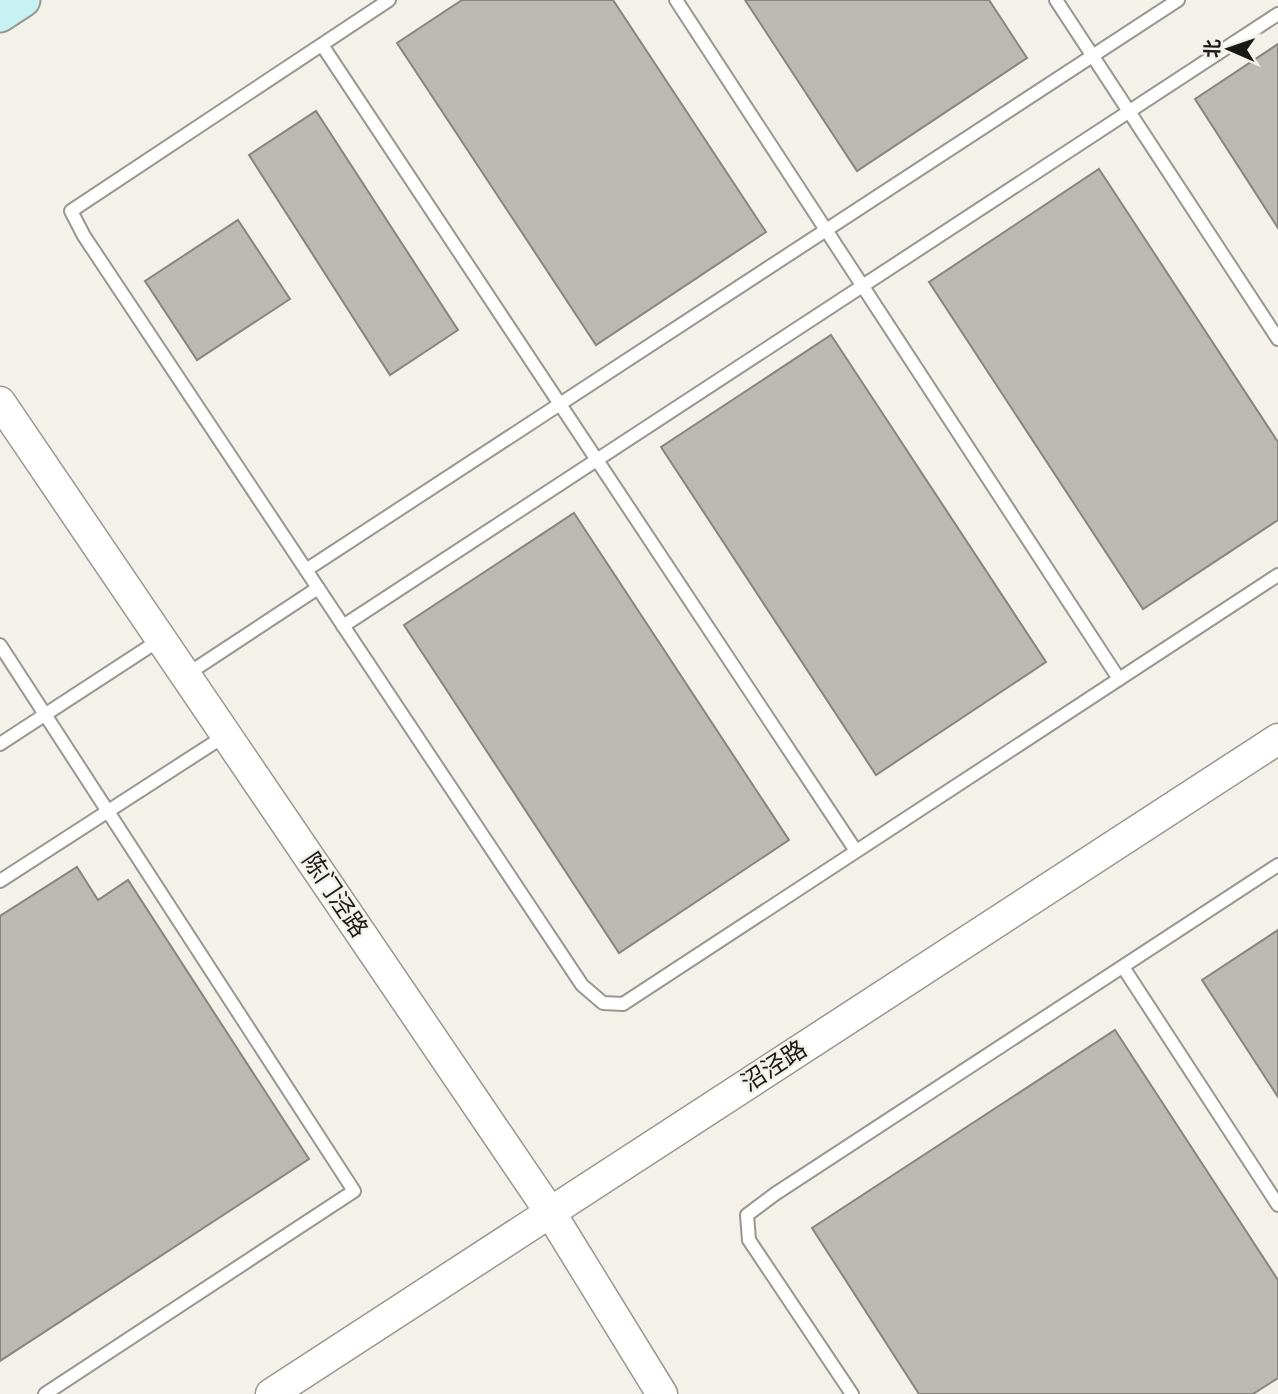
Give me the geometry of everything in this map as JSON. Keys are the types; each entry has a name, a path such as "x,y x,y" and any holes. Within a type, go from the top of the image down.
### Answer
{"main road":[{"path":"0,15 23,0"}],"street":[{"name":"陈门泾路","path":"0,402 550,1212 662,1394"},
{"name":"沼泾路","path":"271,1394 1278,739"}],"lane":[{"path":"389,0 71,211 84,236 582,985 603,1003 623,1004 1278,575"},
{"path":"676,0 1119,679"},
{"path":"1056,0 1278,339"},
{"path":"306,570 1178,0"},
{"path":"343,626 1278,14"},
{"path":"322,45 856,851"},
{"path":"186,676 318,588"},
{"path":"0,744 161,639"},
{"path":"0,645 354,1191 45,1394"},
{"path":"0,881 226,734"},
{"path":"852,1394 749,1240 747,1215 775,1194 1278,865"},
{"path":"1123,967 1278,1205"}],"building":[{"path":"462,0 613,0 766,232 596,345 397,43"},
{"path":"745,0 989,0 1027,58 857,171"},
{"path":"1278,44 1278,228 1195,99"},
{"path":"316,111 458,330 390,375 249,155"},
{"path":"1099,169 1278,442 1278,520 1143,609 929,282"},
{"path":"238,220 290,299 197,360 145,281"},
{"path":"831,335 1046,662 876,775 661,447"},
{"path":"574,513 789,840 619,953 404,625"},
{"path":"77,867 98,900 128,880 309,1159 0,1361 0,916"},
{"path":"1278,930 1278,1097 1202,980"},
{"path":"1115,1030 1278,1280 1278,1378 1253,1394 919,1394 812,1228"}]}
